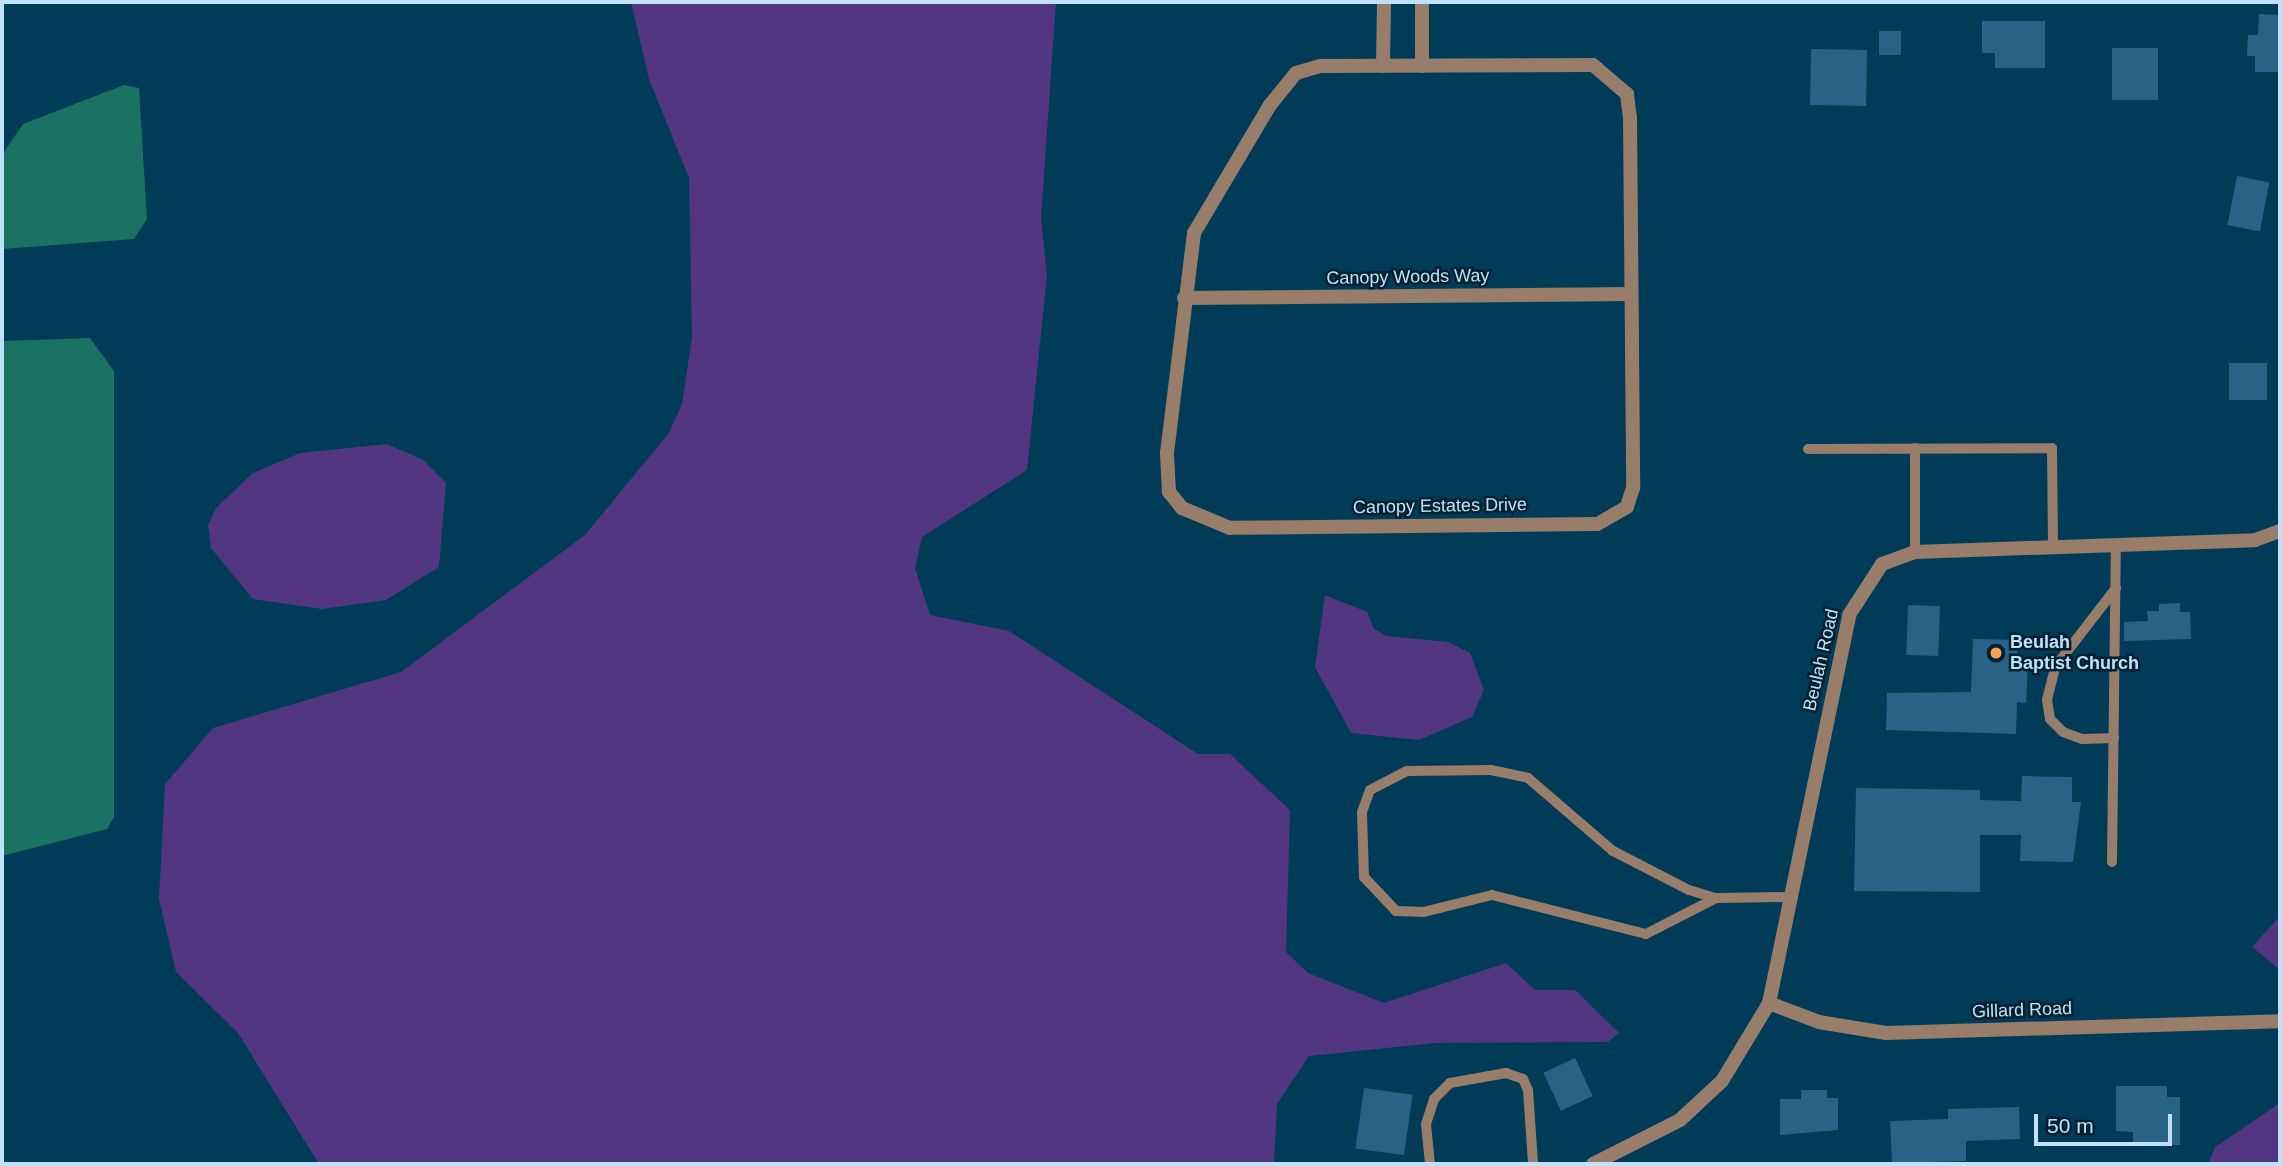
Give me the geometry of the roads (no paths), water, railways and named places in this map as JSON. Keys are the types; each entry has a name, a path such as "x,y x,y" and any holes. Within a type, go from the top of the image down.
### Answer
{"street":[{"path":"1383,66 1384,2"},
{"path":"1422,2 1422,66"},
{"name":"Canopy Estates Drive","path":"1593,65 1614,77 1627,94 1630,117 1633,488 1627,508 1597,524 1230,528 1202,521 1169,492 1167,475 1184,298 1199,223 1296,73 1383,66 1593,65"},
{"name":"Canopy Woods Way","path":"1184,298 1631,294"},
{"name":"Beulah Road","path":"1593,1164 1680,1121 1722,1082 1769,1003 1849,615 1882,564 1915,552 2255,540 2280,531"},
{"name":"Gillard Road","path":"1769,1003 1819,1022 1886,1033 2280,1021"}],"lane":[{"path":"1915,448 1915,552"},
{"path":"1808,449 2052,448 2053,549"},
{"path":"2112,862 2116,546"},
{"path":"2114,738 2082,739 2063,732 2050,719 2047,700 2055,667 2116,588"},
{"path":"1716,898 1646,934 1492,895 1424,912 1396,911 1364,877 1362,812 1370,790 1407,771 1491,770 1528,778 1613,851 1716,898 1790,897"},
{"path":"1430,1164 1426,1124 1434,1099 1450,1083 1506,1073 1523,1079 1528,1090 1533,1164"}],"place":[{"name":"Beulah Baptist Church","path":"1996,653"}]}
